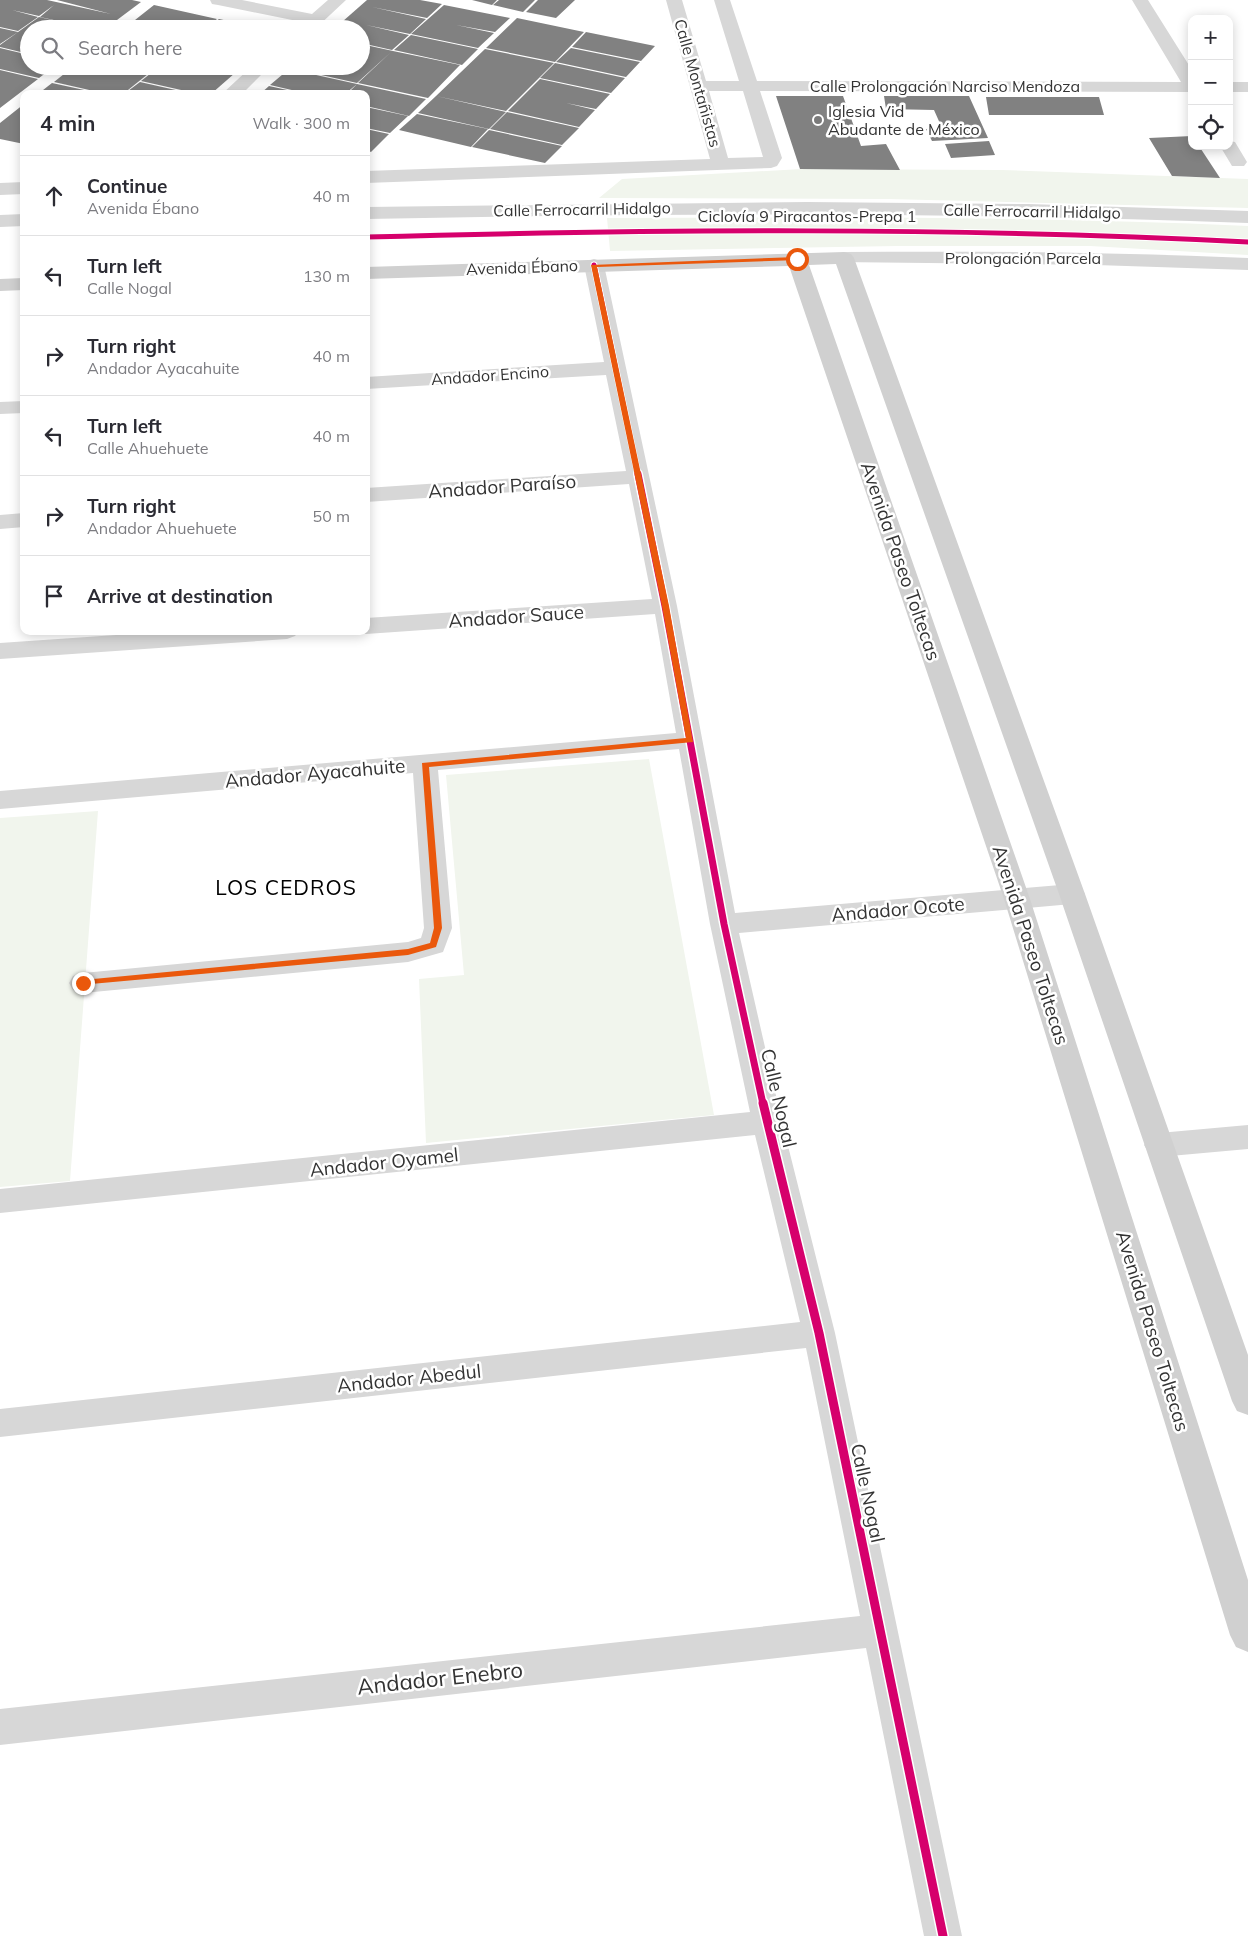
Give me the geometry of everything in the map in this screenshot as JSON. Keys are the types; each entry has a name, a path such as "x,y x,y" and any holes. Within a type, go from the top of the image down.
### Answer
{"street":[{"path":"218,0 295,20"},
{"path":"315,20 338,0"},
{"name":"Calle Montañistas","path":"674,0 722,165"},
{"path":"370,177 771,162 773,158 722,0"},
{"path":"1140,0 1188,79"},
{"path":"235,90 252,75"},
{"name":"Calle Prolongación Narciso Mendoza","path":"699,86 1188,86"},
{"path":"1233,87 1248,87"},
{"path":"1231,150 1238,162"},
{"path":"0,189 20,188"},
{"name":"Calle Ferrocarril Hidalgo","path":"370,213 625,208 1055,211 1248,217"},
{"path":"0,221 20,220"},
{"name":"Prolongación Parcela","path":"797,259 1016,256 1248,264"},
{"path":"844,258 1072,894 1248,1401"},
{"name":"Avenida Ébano","path":"370,273 797,259"},
{"name":"Avenida Paseo Toltecas","path":"797,259 1017,899 1248,1636"},
{"name":"Calle Nogal","path":"594,265 665,606 724,924 767,1122 819,1333 943,1936"},
{"path":"0,285 20,284"},
{"name":"Andador Encino","path":"370,383 615,368"},
{"path":"0,408 20,407"},
{"name":"Andador Paraíso","path":"370,495 639,477"},
{"path":"0,522 20,520"},
{"name":"Andador Sauce","path":"370,626 665,606"},
{"path":"0,651 229,635"},
{"name":"Andador Ayacahuite","path":"0,800 690,740"},
{"path":"83,983 408,952 434,945 438,928 425,764"},
{"name":"Andador Ocote","path":"724,924 1072,894"},
{"name":"Andador Oyamel","path":"0,1201 767,1122"},
{"path":"1159,1146 1248,1137"},
{"name":"Andador Abedul","path":"0,1423 819,1333"},
{"name":"Andador Enebro","path":"0,1728 880,1630"}],"shaded area":[{"path":"802,169 1002,170 1248,179 1248,208 888,199 599,198 622,179"},
{"path":"847,217 1088,220 1248,226 1248,255 1090,246 898,246 610,251 607,218"},
{"path":"649,759 714,1115 426,1143 419,979 464,975 446,775"},
{"path":"98,811 70,1181 0,1187 0,818"}],"building":[{"path":"0,0 47,0 111,14 57,0 132,0 141,2 117,20 54,20 40,17 54,5 39,16 12,10 38,17 34,20 20,20 20,30 18,31 0,27"},
{"path":"367,0 420,0 442,4 427,18 372,7 426,19 410,34 370,26 370,20 344,20"},
{"path":"472,0 497,0 492,5"},
{"path":"499,0 535,0 523,12 493,5"},
{"path":"538,0 575,0 556,18 526,12"},
{"path":"154,5 217,19 216,20 135,20"},
{"path":"444,5 510,18 495,32 456,25 494,33 478,48 411,34"},
{"path":"39,17 52,20 35,20"},
{"path":"517,18 584,32 555,62 486,48"},
{"path":"370,26 409,35 392,50 370,45"},
{"path":"0,28 18,32 0,44"},
{"path":"20,31 20,52 0,47 0,45"},
{"path":"586,32 655,46 641,61 572,47"},
{"path":"411,35 478,49 462,65 394,50"},
{"path":"370,46 460,65 428,98 358,83 367,75 370,75 370,72 391,52 370,71"},
{"path":"0,48 20,53 20,74 0,69"},
{"path":"571,48 640,62 626,77 556,62"},
{"path":"485,49 554,63 506,111 436,96"},
{"path":"555,63 625,78 611,93 540,78"},
{"path":"0,70 38,79 24,90 20,90 20,93 0,108"},
{"path":"26,75 43,75 39,78"},
{"path":"63,75 147,75 128,90 89,90 54,82"},
{"path":"149,75 233,75 216,90 181,90 141,81"},
{"path":"282,75 316,75 357,84 350,90 292,90 270,85"},
{"path":"321,75 366,75 357,83"},
{"path":"540,79 610,94 596,109 566,103 595,110 579,127 508,111"},
{"path":"140,82 176,90 129,90"},
{"path":"52,83 84,90 43,90"},
{"path":"357,84 426,99 409,116 370,107 370,90 351,90"},
{"path":"269,86 287,90 264,90"},
{"path":"436,96 506,112 489,129 418,113"},
{"name":"Iglesia Vid Abudante de México","path":"776,96 843,96 861,146 886,144 900,170 800,169"},
{"path":"884,96 969,96 988,138 932,141 926,129 942,128 934,110 886,109"},
{"path":"986,97 1099,97 1104,115 989,115"},
{"path":"20,107 20,143 0,139 0,123"},
{"path":"370,108 408,116 390,133 370,129"},
{"path":"507,112 579,128 562,145 490,129"},
{"path":"417,114 488,129 471,147 399,130"},
{"path":"370,130 389,134 371,152"},
{"path":"489,130 562,146 545,163 472,147"},
{"path":"1188,136 1188,150 1202,150 1220,178 1172,176 1149,138"},
{"path":"989,141 995,155 951,158 945,144"}],"cycle path":[{"name":"Ciclovía 9 Piracantos-Prepa 1","path":"370,237 697,230 917,230 1028,232 1248,242"},
{"path":"594,265 665,606 724,924 767,1122 819,1333 943,1936"}],"place":[{"name":"Iglesia Vid Abudante de México","path":"818,120"}],"district":[{"name":"LOS CEDROS","path":"286,888"}],"route":[{"path":"83,983 408,952 434,945 438,928 425,764 690,740 639,477 594,265 797,259"}]}
